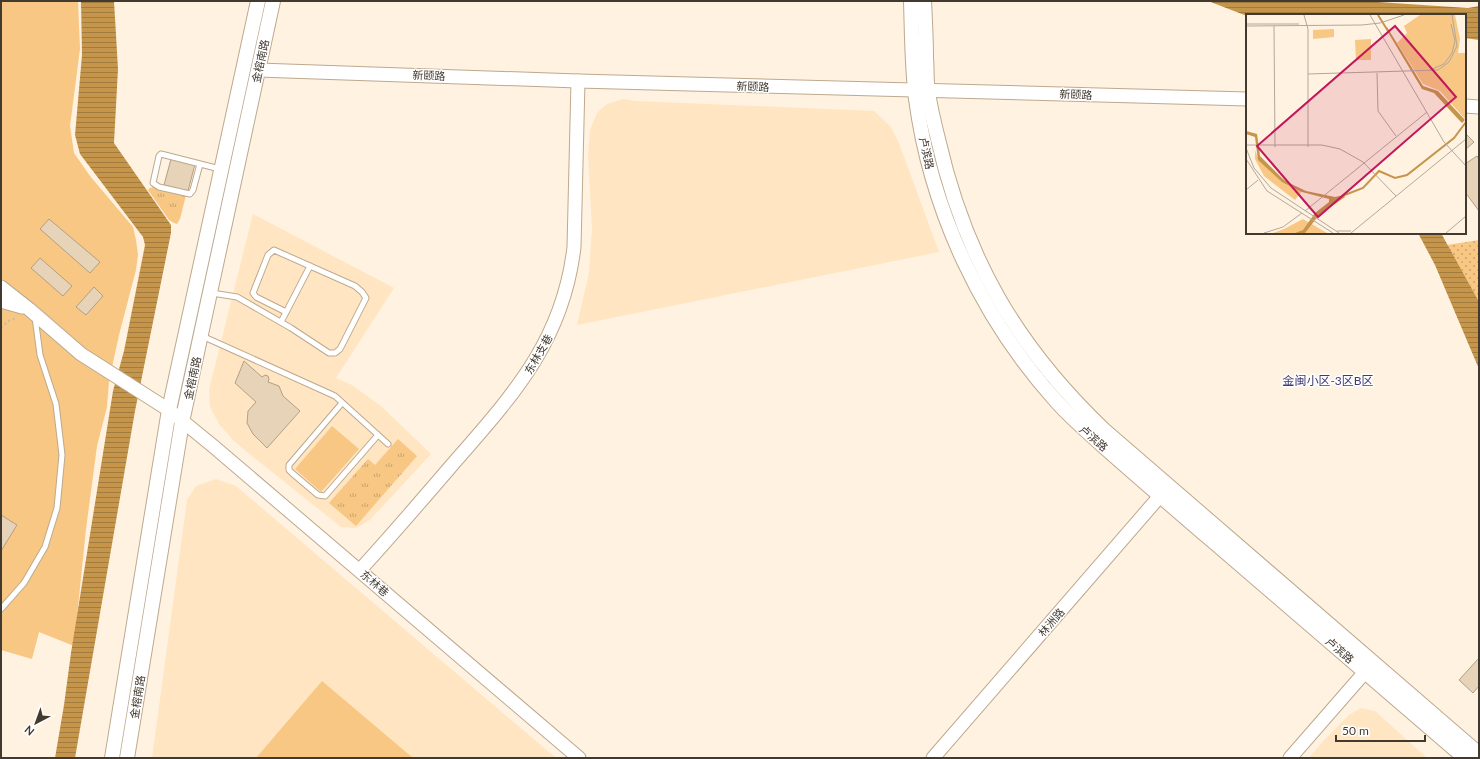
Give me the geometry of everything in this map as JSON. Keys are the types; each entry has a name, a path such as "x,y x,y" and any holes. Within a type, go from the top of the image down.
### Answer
{"main road":[{"name":"金榕南路","path":"112,758 169,410 258,1"},
{"name":"金榕南路","path":"127,758 182,422 273,1"},
{"name":"卢滨路","path":"911,1 921,90 925,146 941,204 953,236 985,303 1023,360 1058,404 1077,423 1164,491 1369,668 1473,754"},
{"path":"921,90 924,1"}],"street":[{"name":"新颐路","path":"258,70 1246,99"},
{"name":"东林支巷","path":"360,570 515,390 536,359 550,334 564,297 574,247 578,80"},
{"path":"1466,106 1479,107"},
{"name":"东林巷","path":"1,287 32,311 81,354 169,410 360,570 579,758"},
{"path":"1,301 32,311"},
{"name":"林洲路","path":"933,758 1164,491"},
{"path":"1290,758 1369,668"}],"lane":[{"path":"200,164 193,190 190,194 159,187 153,183 159,156 161,154 200,164 221,170"},
{"path":"211,292 237,297 281,322 329,353 335,353 340,349 366,298 355,286 274,250 268,254 253,293 256,297 286,312"},
{"path":"281,322 310,266"},
{"path":"1,609 24,583 45,547 57,508 62,455 56,404 40,355 32,311"},
{"path":"202,335 335,396 388,444"},
{"path":"342,403 289,465 289,470 318,495 325,496 378,435"}],"shaded area":[{"path":"81,1 114,1 118,69 114,143 171,225 171,233 135,411 75,758 55,758 113,391 124,351 145,245 143,237 80,154 75,135 82,55"},
{"path":"1208,1 1363,1 1468,8 1479,6 1479,40 1466,38 1466,14 1246,14 1246,16"},
{"path":"623,99 635,101 874,111 891,127 899,143 939,252 577,325 589,273 592,228 588,156 590,130 597,113 607,104"},
{"path":"253,214 394,288 336,378 352,385 381,406 431,454 370,520 356,528 341,527 242,448 219,424 210,407 209,390"},
{"path":"1419,234 1442,234 1479,302 1479,369 1435,265"},
{"path":"216,479 236,486 556,758 152,758 187,500 196,486"},
{"path":"1361,708 1375,711 1427,758 1309,758 1324,740 1349,715"}],"green space":[{"path":"1,1 78,1 80,49 70,126 74,153 90,176 133,227 138,255 136,270 109,381 107,407 97,446 86,529 74,646 39,632 32,659 1,650"},
{"path":"154,187 186,195 180,219 177,224 169,220 148,190"},
{"path":"1479,240 1479,312 1447,245"},
{"path":"332,426 359,449 321,492 295,469"},
{"path":"398,439 417,456 356,526 329,503 368,459 375,465"},
{"path":"322,681 413,758 256,758"}],"building":[{"path":"1466,134 1474,142 1466,149"},
{"path":"1477,156 1479,159 1479,211 1466,193 1466,163"},
{"path":"171,159 195,164 188,191 164,185"},
{"path":"49,219 100,262 90,273 40,229"},
{"path":"40,258 72,286 63,296 31,268"},
{"path":"94,287 103,296 86,315 76,307"},
{"path":"244,361 262,377 265,375 268,376 268,382 279,386 283,396 300,411 267,448 253,434 247,423 248,411 256,402 235,383"},
{"path":"1,515 17,525 1,551"},
{"path":"1479,658 1479,686 1473,693 1459,680"}],"district":[{"name":"金闽小区-3区B区","path":"1328,380"}]}
